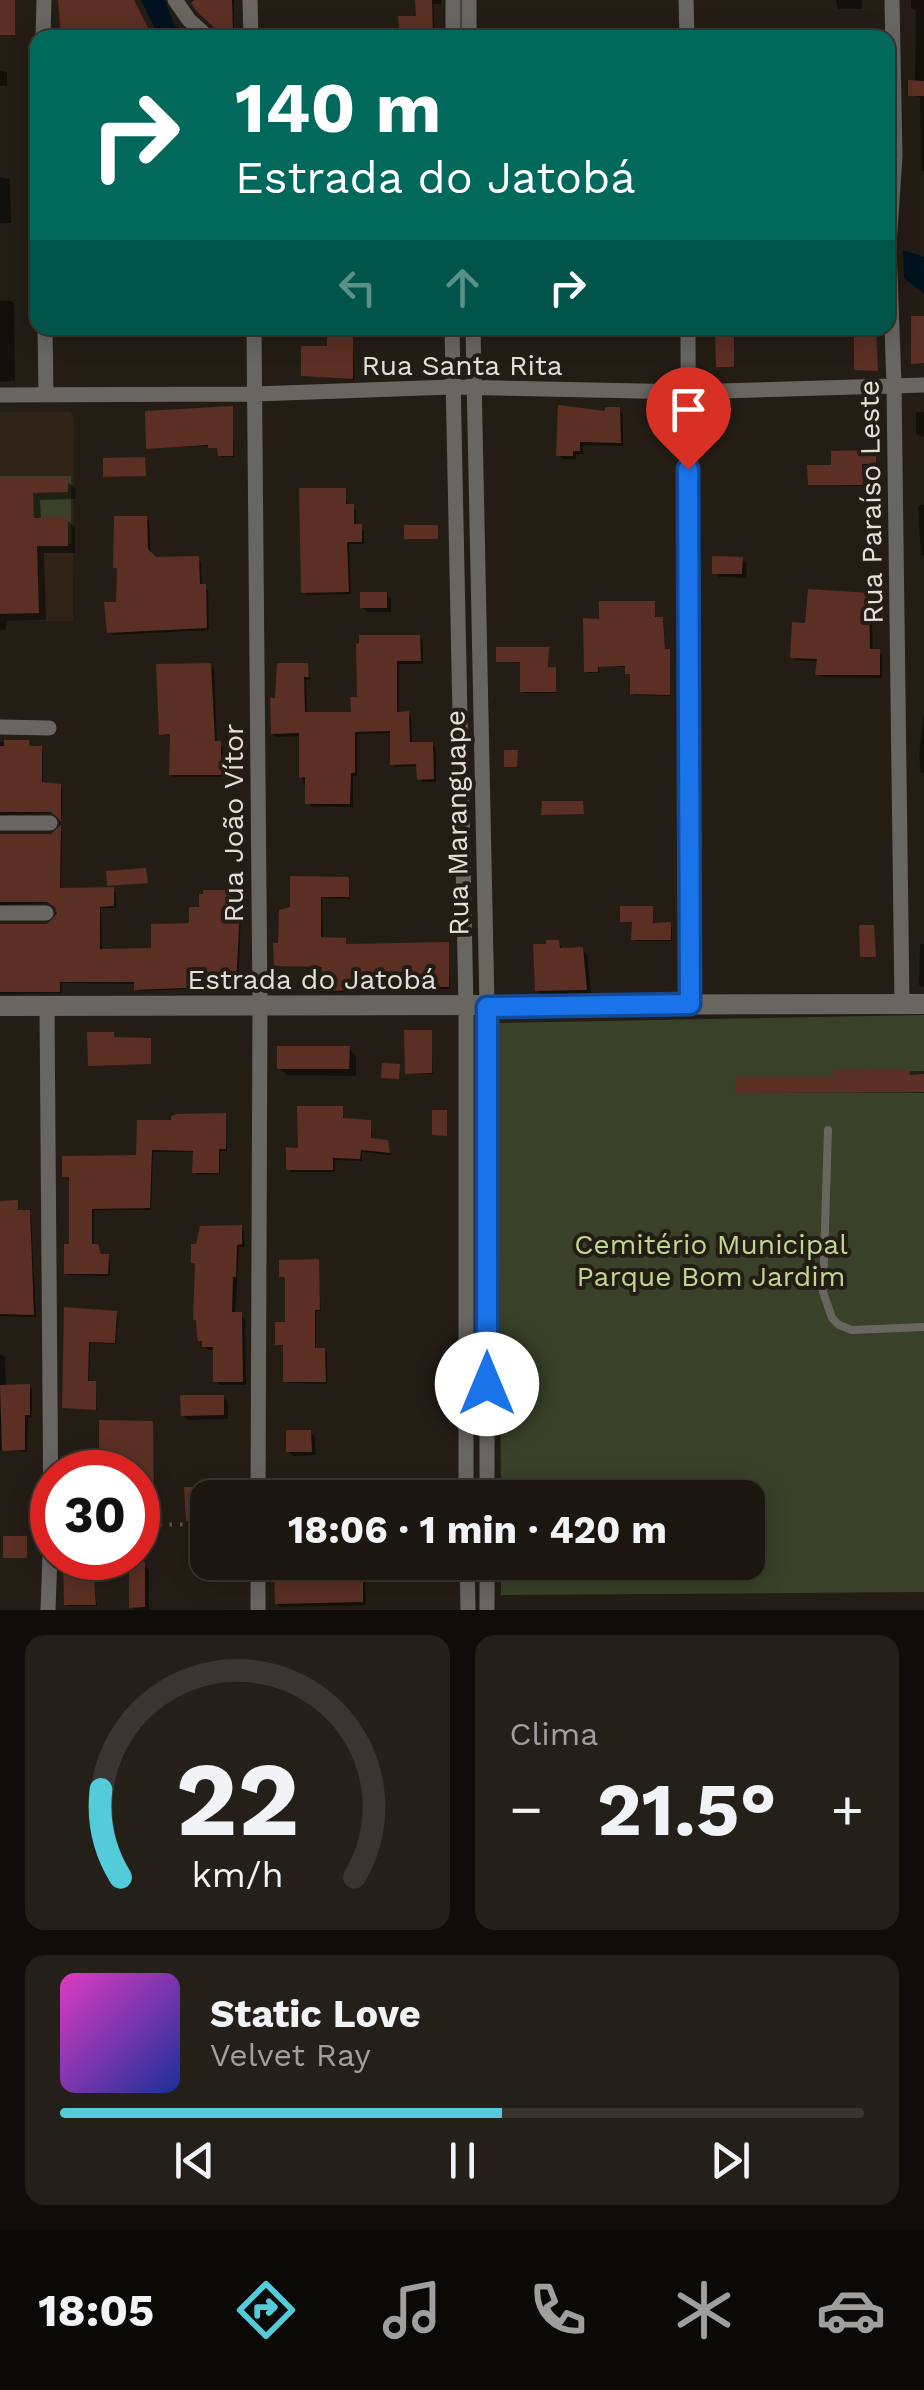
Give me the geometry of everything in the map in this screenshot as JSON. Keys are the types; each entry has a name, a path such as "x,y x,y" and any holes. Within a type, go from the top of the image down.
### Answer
{"street":[{"path":"44,0 44,30"},
{"path":"175,0 200,30"},
{"path":"250,0 250,30"},
{"path":"453,0 453,30"},
{"path":"469,0 470,30"},
{"path":"686,0 687,30"},
{"name":"Rua Paraíso Leste","path":"892,0 893,30"},
{"path":"45,335 46,395"},
{"name":"Rua João Vítor","path":"254,335 260,1005 258,1480"},
{"name":"Rua Maranguape","path":"452,335 477,1007 466,1480"},
{"name":"Rua Maranguape","path":"472,335 477,1007 487,1480"},
{"path":"688,335 690,1004"},
{"name":"Rua Paraíso Leste","path":"893,335 902,1004"},
{"name":"Rua Santa Rita","path":"0,395 255,394 452,387 688,392 924,385"},
{"path":"0,727 50,728"},
{"path":"0,824 50,822"},
{"path":"0,913 46,913"},
{"name":"Estrada do Jatobá","path":"0,1006 924,1004"},
{"path":"47,1006 51,1508 48,1610"},
{"path":"258,1580 258,1610"},
{"path":"467,1580 468,1610"},
{"path":"487,1580 487,1610"}],"lane":[{"path":"828,1130 823,1292 832,1318 852,1330 924,1327"}],"path":[{"path":"160,1525 190,1524"}],"shaded area":[{"path":"0,412 70,412 74,418 73,621 0,621"}],"green space":[{"path":"0,476 71,476 71,544 0,544"},
{"name":"Cemitério Municipal Parque Bom Jardim","path":"924,1015 924,1592 501,1595 501,1580 765,1580 765,1480 501,1480 497,1023"}],"water":[{"path":"141,0 165,0 174,24 181,30 156,30"},
{"path":"903,250 924,257 924,294 904,278"}],"building":[{"path":"0,0 15,0 15,35 0,35"},
{"path":"58,0 134,0 149,30 60,30"},
{"path":"232,0 233,29 217,30 197,12 191,3"},
{"path":"415,0 432,0 433,30 399,30 398,16 416,16"},
{"path":"908,80 924,81 924,96 908,96"},
{"path":"911,316 924,316 924,363 911,364"},
{"path":"327,335 353,335 353,379 301,376 301,346 327,346"},
{"path":"715,335 734,335 734,367 716,367"},
{"path":"876,335 878,371 854,370 854,337"},
{"path":"558,405 605,411 605,407 620,407 621,443 580,442 580,451 573,451 573,456 556,456"},
{"path":"233,406 233,456 218,456 217,448 208,445 146,449 145,411"},
{"path":"876,450 876,464 862,464 863,485 808,485 807,465 831,465 831,451"},
{"path":"145,457 146,476 103,477 103,458"},
{"path":"0,478 68,478 68,492 33,493 34,518 68,517 68,546 37,546 39,613 0,614"},
{"path":"299,488 346,488 346,504 354,504 354,524 362,524 362,542 347,542 349,592 301,593"},
{"path":"114,516 147,516 148,549 156,557 199,556 200,584 206,584 207,628 107,633 104,602 116,602"},
{"path":"404,525 438,525 438,539 404,539"},
{"path":"712,556 743,557 742,574 712,574"},
{"path":"808,589 869,593 870,649 880,649 880,675 815,675 817,659 790,658 792,622 805,623"},
{"path":"360,592 387,592 387,608 360,608"},
{"path":"599,601 655,601 655,617 663,617 665,649 670,649 670,695 630,694 630,674 625,674 625,666 584,672 583,618 599,619"},
{"path":"359,635 420,635 421,661 397,661 397,712 409,711 410,742 433,742 434,779 417,780 416,764 390,765 390,731 355,732 350,804 305,804 305,777 299,778 299,733 271,734 270,698 275,698 277,663 308,663 309,677 304,677 305,712 351,712 350,697 357,697"},
{"path":"496,647 549,647 548,667 556,667 556,692 520,692 520,662 496,662"},
{"path":"211,663 215,741 221,741 221,775 169,775 170,734 159,735 156,664"},
{"path":"4,740 29,740 30,746 42,746 42,782 61,784 61,821 51,812 0,812 0,746 4,746"},
{"path":"504,750 518,750 517,767 504,767"},
{"path":"542,801 583,801 584,814 541,815"},
{"path":"61,825 60,888 114,887 114,906 100,907 100,949 151,948 151,924 189,923 189,907 199,907 203,890 230,890 230,908 240,908 236,986 134,990 134,982 60,982 60,992 0,992 0,924 47,924 57,914 47,902 0,902 0,834 51,834"},
{"path":"146,868 148,883 107,886 106,871"},
{"path":"290,876 349,877 349,897 321,897 321,937 346,938 346,944 449,942 449,987 416,987 415,972 386,972 387,987 322,992 322,967 274,966 273,943 278,943 279,910 290,907"},
{"path":"620,906 653,906 653,923 671,922 671,940 631,940 632,922 620,922"},
{"path":"859,925 874,925 876,957 860,957"},
{"path":"546,940 559,940 560,948 583,947 587,990 535,991 533,944 546,944"},
{"path":"404,1030 432,1030 432,1073 405,1074"},
{"path":"87,1032 151,1038 151,1064 88,1066"},
{"path":"277,1046 350,1046 349,1069 277,1069"},
{"path":"382,1063 400,1064 399,1079 381,1078"},
{"path":"909,1069 910,1075 924,1074 924,1092 735,1093 735,1077 833,1077 833,1070"},
{"path":"297,1106 343,1106 343,1118 371,1120 371,1138 388,1140 390,1153 361,1150 360,1159 333,1158 333,1170 286,1170 286,1147 298,1148"},
{"path":"432,1110 447,1110 447,1136 432,1135"},
{"path":"226,1113 226,1149 219,1149 219,1173 192,1173 193,1151 152,1150 150,1208 92,1209 92,1244 98,1244 101,1254 109,1254 108,1274 64,1274 64,1244 69,1244 69,1177 62,1177 62,1156 136,1155 137,1120"},
{"path":"18,1200 18,1210 30,1210 34,1315 0,1314 0,1201"},
{"path":"242,1225 242,1244 237,1245 233,1277 232,1312 242,1312 243,1382 213,1382 213,1347 202,1347 193,1320 195,1263 191,1263 191,1244 196,1244 200,1226"},
{"path":"319,1259 320,1310 315,1310 315,1348 325,1348 326,1382 283,1382 283,1345 275,1345 275,1322 285,1322 285,1277 279,1277 279,1260"},
{"path":"64,1307 117,1311 115,1343 89,1342 88,1381 96,1381 96,1410 62,1408"},
{"path":"30,1384 25,1450 2,1451 0,1385"},
{"path":"180,1395 224,1395 224,1415 181,1416"},
{"path":"99,1420 153,1421 153,1450 99,1450"},
{"path":"286,1430 311,1430 312,1452 286,1452"},
{"path":"184,1487 190,1487 190,1521 186,1521"},
{"path":"3,1536 27,1536 27,1558 3,1558"},
{"path":"63,1580 94,1580 96,1605 64,1605"},
{"path":"129,1580 145,1580 145,1607 129,1608"},
{"path":"274,1580 363,1580 363,1602 275,1604"}],"route":[{"path":"487,1384 487,1007 690,1004 688,469"}]}
